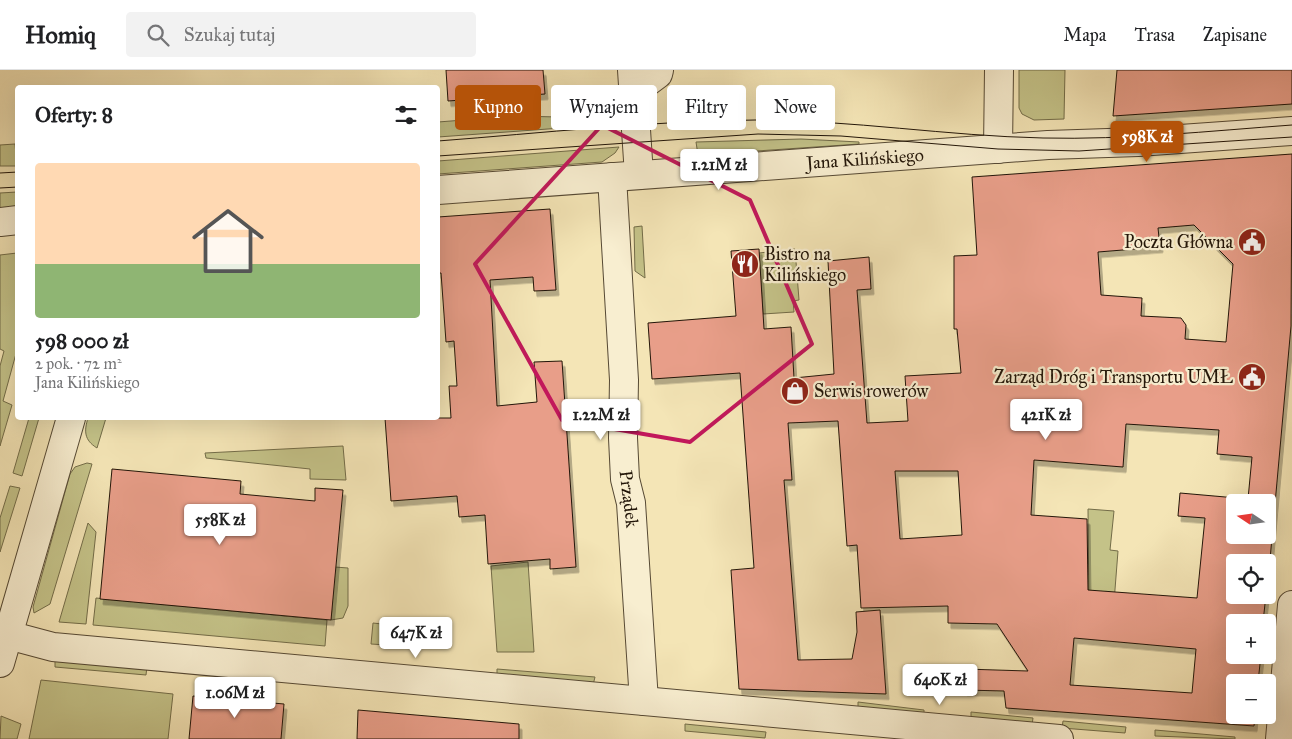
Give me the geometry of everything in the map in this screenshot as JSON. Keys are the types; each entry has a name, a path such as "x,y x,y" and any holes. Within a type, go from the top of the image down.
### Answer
{"street":[{"path":"639,175 633,81 658,74 659,70"},
{"path":"998,149 999,70"},
{"name":"Jana Kilińskiego","path":"440,190 998,149 1292,131"},
{"name":"Prządek","path":"612,177 625,410 623,447 625,480 632,503 644,701"},
{"path":"0,222 15,220"},
{"path":"0,664 70,420"},
{"path":"1280,739 1292,605"},
{"path":"8,635 53,647 644,701 816,728 1059,739"}],"highlighted area":[{"path":"602,125 750,200 812,344 690,442 562,420 475,264"}],"shaded area":[{"path":"1019,70 1065,70 1064,119 1034,120 1022,114 1019,108"},
{"path":"541,117 551,117 551,129 541,130"},
{"path":"455,121 455,130 534,130 440,137 440,122"},
{"path":"801,139 859,142 859,144 698,155 696,142"},
{"path":"15,144 15,166 0,166 0,145"},
{"path":"619,147 615,153 602,162 440,174 440,161"},
{"path":"15,192 15,207 0,208 0,193"},
{"path":"642,226 645,278 635,271 634,227"},
{"path":"795,249 799,300 793,301 794,312 763,314 759,253"},
{"path":"15,253 15,357 3,401 12,405 0,446 0,366 4,351 0,349 0,255"},
{"path":"28,420 38,420 22,476 13,473"},
{"path":"88,420 105,420 97,448 87,438"},
{"path":"343,446 346,480 310,479 310,469 206,458 205,453"},
{"path":"87,463 92,464 50,604 34,613 33,607 70,474 75,467"},
{"path":"10,486 20,488 0,552 0,518"},
{"path":"1088,509 1114,511 1110,550 1118,551 1113,615 1089,613"},
{"path":"88,523 96,532 86,624 59,622"},
{"path":"528,562 534,652 497,652 491,566"},
{"path":"335,567 348,568 348,606 343,618 331,620"},
{"path":"96,598 327,620 325,646 93,625"},
{"path":"373,623 399,626 401,646 371,644"},
{"path":"55,658 147,666 146,675 55,667"},
{"path":"497,669 595,677 593,685 497,677"},
{"path":"41,680 173,694 168,739 29,739"},
{"path":"858,702 924,710 924,716 858,709"},
{"path":"971,712 1033,718 1032,725 971,719"},
{"path":"1,716 21,724 17,739 0,739"},
{"path":"1063,721 1126,727 1125,733 1062,728"},
{"path":"685,724 766,732 765,738 685,731"},
{"path":"1155,730 1235,737 1235,739 1155,736"}],"building":[{"path":"446,70 543,70 545,94 541,94 541,85 455,85 455,100 448,101"},
{"path":"1117,70 1292,70 1292,104 1113,116"},
{"path":"1292,154 1291,326 1276,494 1248,494 1252,457 1217,454 1219,430 1126,424 1123,467 1034,460 1031,515 1087,519 1088,590 1197,598 1205,518 1178,516 1180,493 1226,497 1226,544 1271,544 1271,554 1226,554 1226,604 1265,604 1264,614 1226,614 1226,664 1260,664 1259,674 1226,674 1226,724 1006,708 1004,691 964,690 964,669 1028,671 997,624 948,623 948,606 861,608 857,545 847,546 838,421 788,423 792,480 784,480 798,660 852,659 857,632 856,612 880,610 886,694 739,689 731,570 754,568 740,373 652,379 648,323 736,316 731,251 759,249 764,329 791,327 794,378 834,374 828,261 869,257 871,289 857,290 867,423 908,421 905,376 961,373 957,329 954,329 954,256 977,255 972,177","holes":["1194,225 1233,264 1226,342 1185,339 1186,325 1181,318 1141,316 1142,298 1101,295 1098,252 1160,247 1158,228","895,471 958,471 962,535 900,539","1074,638 1196,649 1192,693 1070,685"]},
{"path":"550,209 556,290 534,291 533,277 490,280 497,406 537,402 534,362 562,361 576,567 550,569 550,559 488,564 485,515 459,517 457,496 391,501 385,420 440,420 440,418 451,418 449,386 457,386 454,341 446,342 440,273 440,217"},
{"path":"112,469 241,481 240,494 315,501 315,488 343,490 331,620 100,599"},
{"path":"193,696 284,704 281,739 189,739"},
{"path":"358,710 519,724 519,739 357,739"},
{"path":"1226,724 1254,724 1254,726"}],"tram line":[{"path":"440,141 636,125 755,120 1043,138 1136,136 1292,125"},
{"path":"440,156 758,134 841,136 998,149 1079,151 1292,137"},
{"path":"0,173 15,172"},
{"path":"0,188 15,187"}],"place":[{"name":"Poczta Główna","path":"1252,242"},
{"name":"Bistro na Kilińskiego","path":"745,264"},
{"name":"Zarząd Dróg i Transportu UMŁ","path":"1252,377"},
{"name":"Serwis rowerów","path":"795,391"}]}
